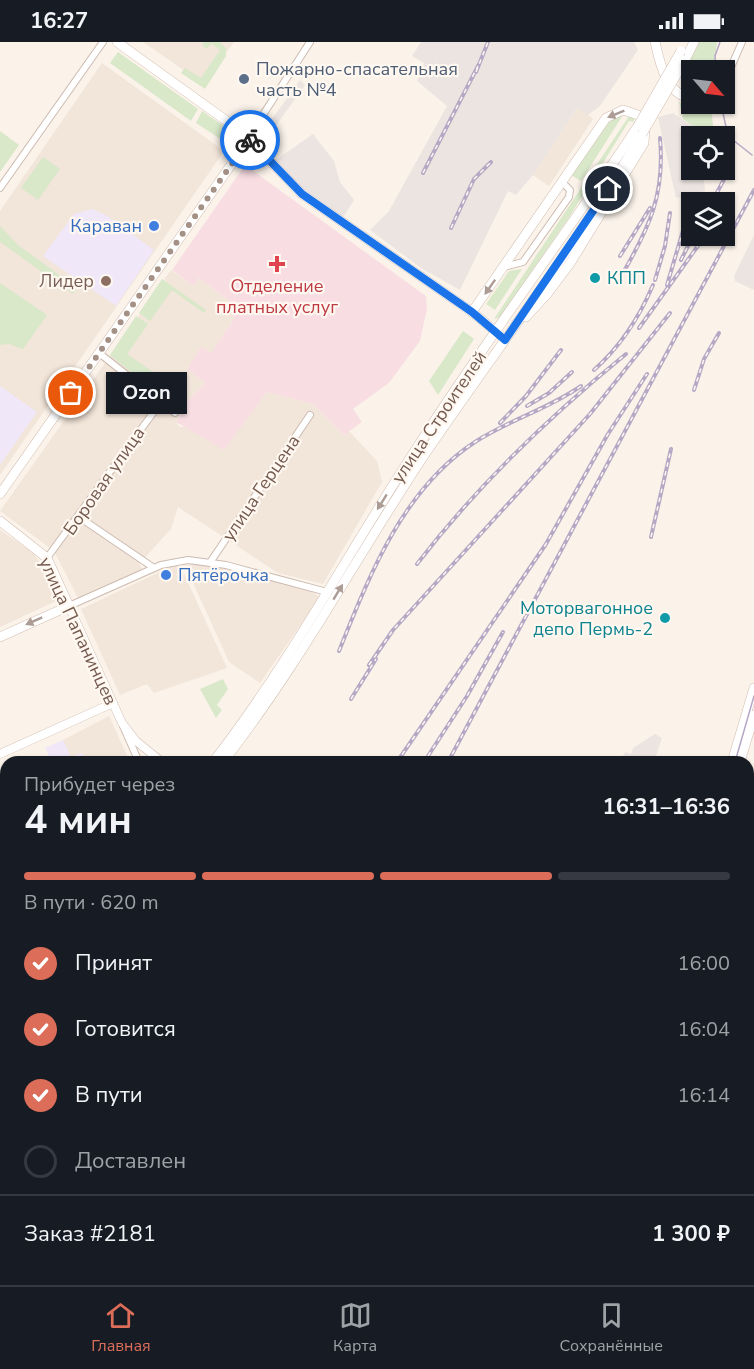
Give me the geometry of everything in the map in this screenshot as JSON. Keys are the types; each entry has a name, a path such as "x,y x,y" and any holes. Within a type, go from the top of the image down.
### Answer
{"main road":[{"path":"117,42 248,138 302,194 472,312 505,340"},
{"path":"655,42 671,87 681,95"},
{"name":"улица Строителей","path":"227,756 300,653 386,514 593,213 684,51 694,42"},
{"path":"472,312 606,118 623,110 634,112 643,119 644,143 617,189 547,294 516,325"},
{"name":"улица Строителей","path":"217,756 279,672 416,448 496,331 640,130"},
{"path":"0,494 248,138"},
{"name":"улица Папанинцев","path":"0,521 38,548 47,558 69,606"},
{"path":"0,637 69,606"},
{"path":"734,756 754,688"},
{"path":"742,756 754,715"}],"street":[{"path":"0,188 103,42"},
{"path":"248,138 310,42"},
{"path":"734,60 742,42"},
{"path":"504,267 523,262 569,196 570,190 562,182"},
{"path":"99,353 175,413"},
{"name":"Боровая улица","path":"47,558 160,402"},
{"name":"улица Герцена","path":"212,561 310,415"},
{"path":"78,517 154,568"},
{"path":"69,606 154,568 188,560 212,561 327,592"},
{"name":"улица Папанинцев","path":"69,606 136,756"},
{"path":"0,754 112,703"},
{"name":"улица Папанинцев","path":"122,723 130,736 154,756"},
{"name":"улица Папанинцев","path":"143,756 145,748"}],"shaded area":[{"path":"143,42 234,42 204,84"},
{"path":"421,42 634,42 638,50 600,106 588,115 577,108 533,175 516,195 508,191 460,290 421,268 370,230 389,211 447,106 417,81 424,63 412,56"},
{"path":"102,63 224,151 0,475 0,211"},
{"path":"300,80 305,85 270,134 265,129"},
{"path":"578,107 593,119 549,186 533,175"},
{"path":"673,113 692,126 681,126 681,180 704,180 705,191 681,192 681,197 676,198 658,117"},
{"path":"313,134 334,161 340,182 354,200 342,219 299,186 273,162"},
{"path":"245,165 426,296 427,309 420,341 389,383 353,409 362,422 344,435 313,404 267,392 224,450 176,422 187,402 206,383 187,369 201,347 211,353 234,319 230,301 199,278 193,286 172,270"},
{"name":"Лидер","path":"92,209 106,215 154,250 116,306 43,256 74,214"},
{"path":"754,235 754,290 735,281 734,276"},
{"path":"171,270 193,286 199,278 230,301 234,319 211,353 187,368 207,383 187,402 176,422 180,427 244,421 267,392 313,404 344,435 349,431 377,461 382,482 323,584 278,573 178,507 171,529 139,564 143,570 79,600 54,551 0,511"},
{"path":"0,386 37,412 0,465"},
{"path":"0,530 33,553 42,565 57,598 56,601 0,627"},
{"path":"179,563 227,668 154,693 147,684 120,695 81,609"},
{"path":"215,564 310,591 320,597 260,683 229,662 185,565"},
{"path":"109,716 127,756 83,756 82,753 70,756 63,740"},
{"path":"655,734 662,738 656,756 623,756 625,752 631,754 633,748"},
{"path":"63,740 71,756 49,756 45,748"}],"green space":[{"path":"204,42 219,42 226,48 226,56 205,89 181,73 185,68 201,78 220,50 211,43 207,49 202,45"},
{"path":"699,42 717,42 715,60 689,60"},
{"path":"118,52 198,109 191,121 110,63"},
{"path":"202,111 238,136 231,146 196,123"},
{"path":"682,114 712,114 713,126 693,126 683,119"},
{"path":"623,115 581,181 571,175 608,121"},
{"path":"629,116 635,118 633,122 629,121 568,219 500,317 494,319"},
{"path":"0,131 19,145 0,172"},
{"path":"43,157 60,169 38,200 21,188"},
{"path":"0,226 18,245 77,288 73,294 0,242"},
{"path":"522,269 495,310 486,304 509,271"},
{"path":"162,279 206,310 204,313 172,290 150,321 139,313"},
{"path":"0,283 47,315 23,349 9,344 0,345"},
{"path":"136,316 148,324 127,354 159,376 150,387 110,355"},
{"path":"463,331 474,339 438,395 429,381"},
{"path":"223,679 228,689 217,705 222,710 216,718 200,689"}],"tram line":[{"path":"715,60 720,42"},
{"path":"723,114 728,136 752,155"},
{"path":"737,756 754,696"}],"railway":[{"path":"476,72 488,42"},
{"path":"423,173 478,66"},
{"path":"623,273 641,240 654,209 660,176 660,138"},
{"path":"451,228 474,179 491,162"},
{"path":"717,192 724,180"},
{"path":"451,756 754,190"},
{"path":"620,256 650,208"},
{"path":"655,280 665,246 670,213"},
{"path":"667,285 681,237"},
{"path":"681,260 688,246"},
{"path":"639,328 698,246"},
{"path":"594,370 613,351 628,331 653,285"},
{"path":"369,665 393,630 590,414 670,313"},
{"path":"694,390 704,359 719,333"},
{"path":"500,423 526,396 561,350"},
{"path":"417,564 489,480 542,427 626,354"},
{"path":"527,406 549,393 572,372"},
{"path":"401,756 546,544 608,434 647,374"},
{"path":"339,651 377,563 409,508 428,484 450,461 475,442 581,386"},
{"path":"651,537 671,449"},
{"path":"428,756 467,696 503,632"},
{"path":"351,699 376,659"}],"way so far":[{"path":"71,393 248,138 250,140"}],"place":[{"name":"Пожарно-спасательная часть №4","path":"244,79"},
{"name":"Караван","path":"154,226"},
{"name":"Отделение платных услуг","path":"277,264"},
{"name":"КПП","path":"595,278"},
{"name":"Лидер","path":"106,281"},
{"name":"Ozon","path":"71,393"},
{"name":"Пятёрочка","path":"166,575"},
{"name":"Моторвагонное депо Пермь-2","path":"665,618"}],"route":[{"path":"250,140 273,167 302,194 472,312 505,340 608,189"}]}
